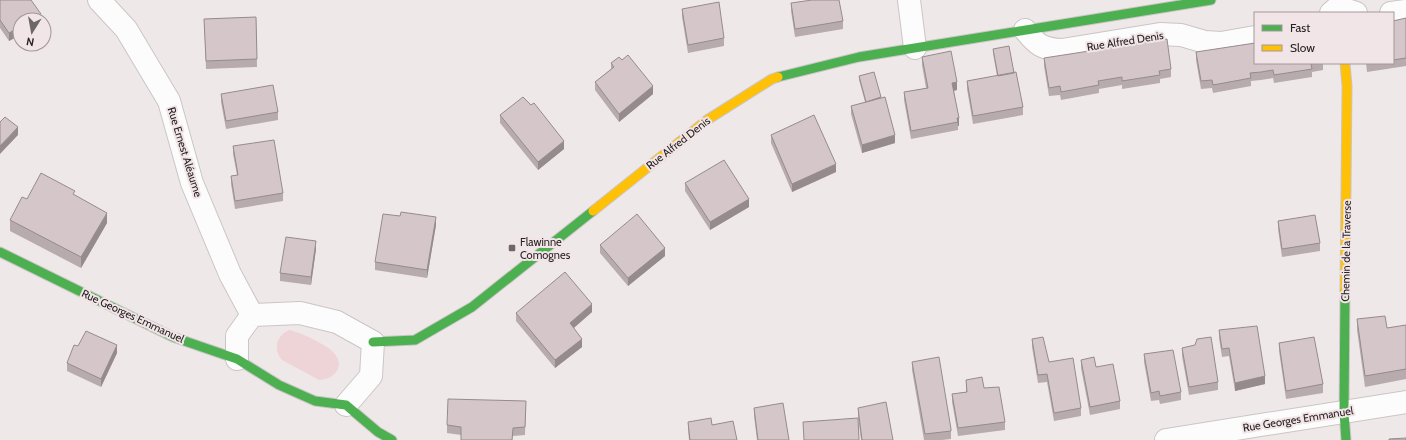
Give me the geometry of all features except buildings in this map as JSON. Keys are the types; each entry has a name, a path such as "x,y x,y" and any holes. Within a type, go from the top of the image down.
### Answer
{"street":[{"name":"Rue Ernest Aléaume","path":"99,0 126,29 169,101 192,182 230,274 252,315"},
{"path":"909,0 915,48"},
{"name":"Rue Alfred Denis","path":"373,342 415,340 472,307 707,120 772,79 859,57 1210,0"},
{"path":"1394,13 1406,11"},
{"name":"Rue Alfred Denis","path":"1025,30 1033,41 1040,46 1051,50 1062,50 1160,34 1181,34 1205,42 1221,43 1254,37"},
{"name":"Chemin de la Traverse","path":"1345,64 1348,86 1344,412 1346,440"},
{"name":"Rue Georges Emmanuel","path":"0,252 173,337 237,359 278,384 315,402 346,405"},
{"path":"237,359 237,336 252,315 300,313 337,322 373,342 371,376 346,405 378,432 392,440"},
{"name":"Rue Georges Emmanuel","path":"1166,440 1406,402"}],"shaded area":[{"path":"289,330 313,339 334,353 339,363 337,371 334,375 329,378 319,380 282,360 277,352 277,343 281,336"}],"traffic: fast":[{"path":"778,77 859,57 1211,0"},
{"path":"373,342 415,340 472,307 593,211"},
{"path":"0,252 173,337 237,359 279,385 315,401 346,405 378,432 392,440"},
{"path":"1345,291 1344,412 1346,440"}],"traffic: slow":[{"path":"1345,64 1347,86 1345,291"},
{"path":"593,211 707,120 772,79 778,77"}],"place":[{"name":"Flawinne Comognes","path":"512,248"}]}
